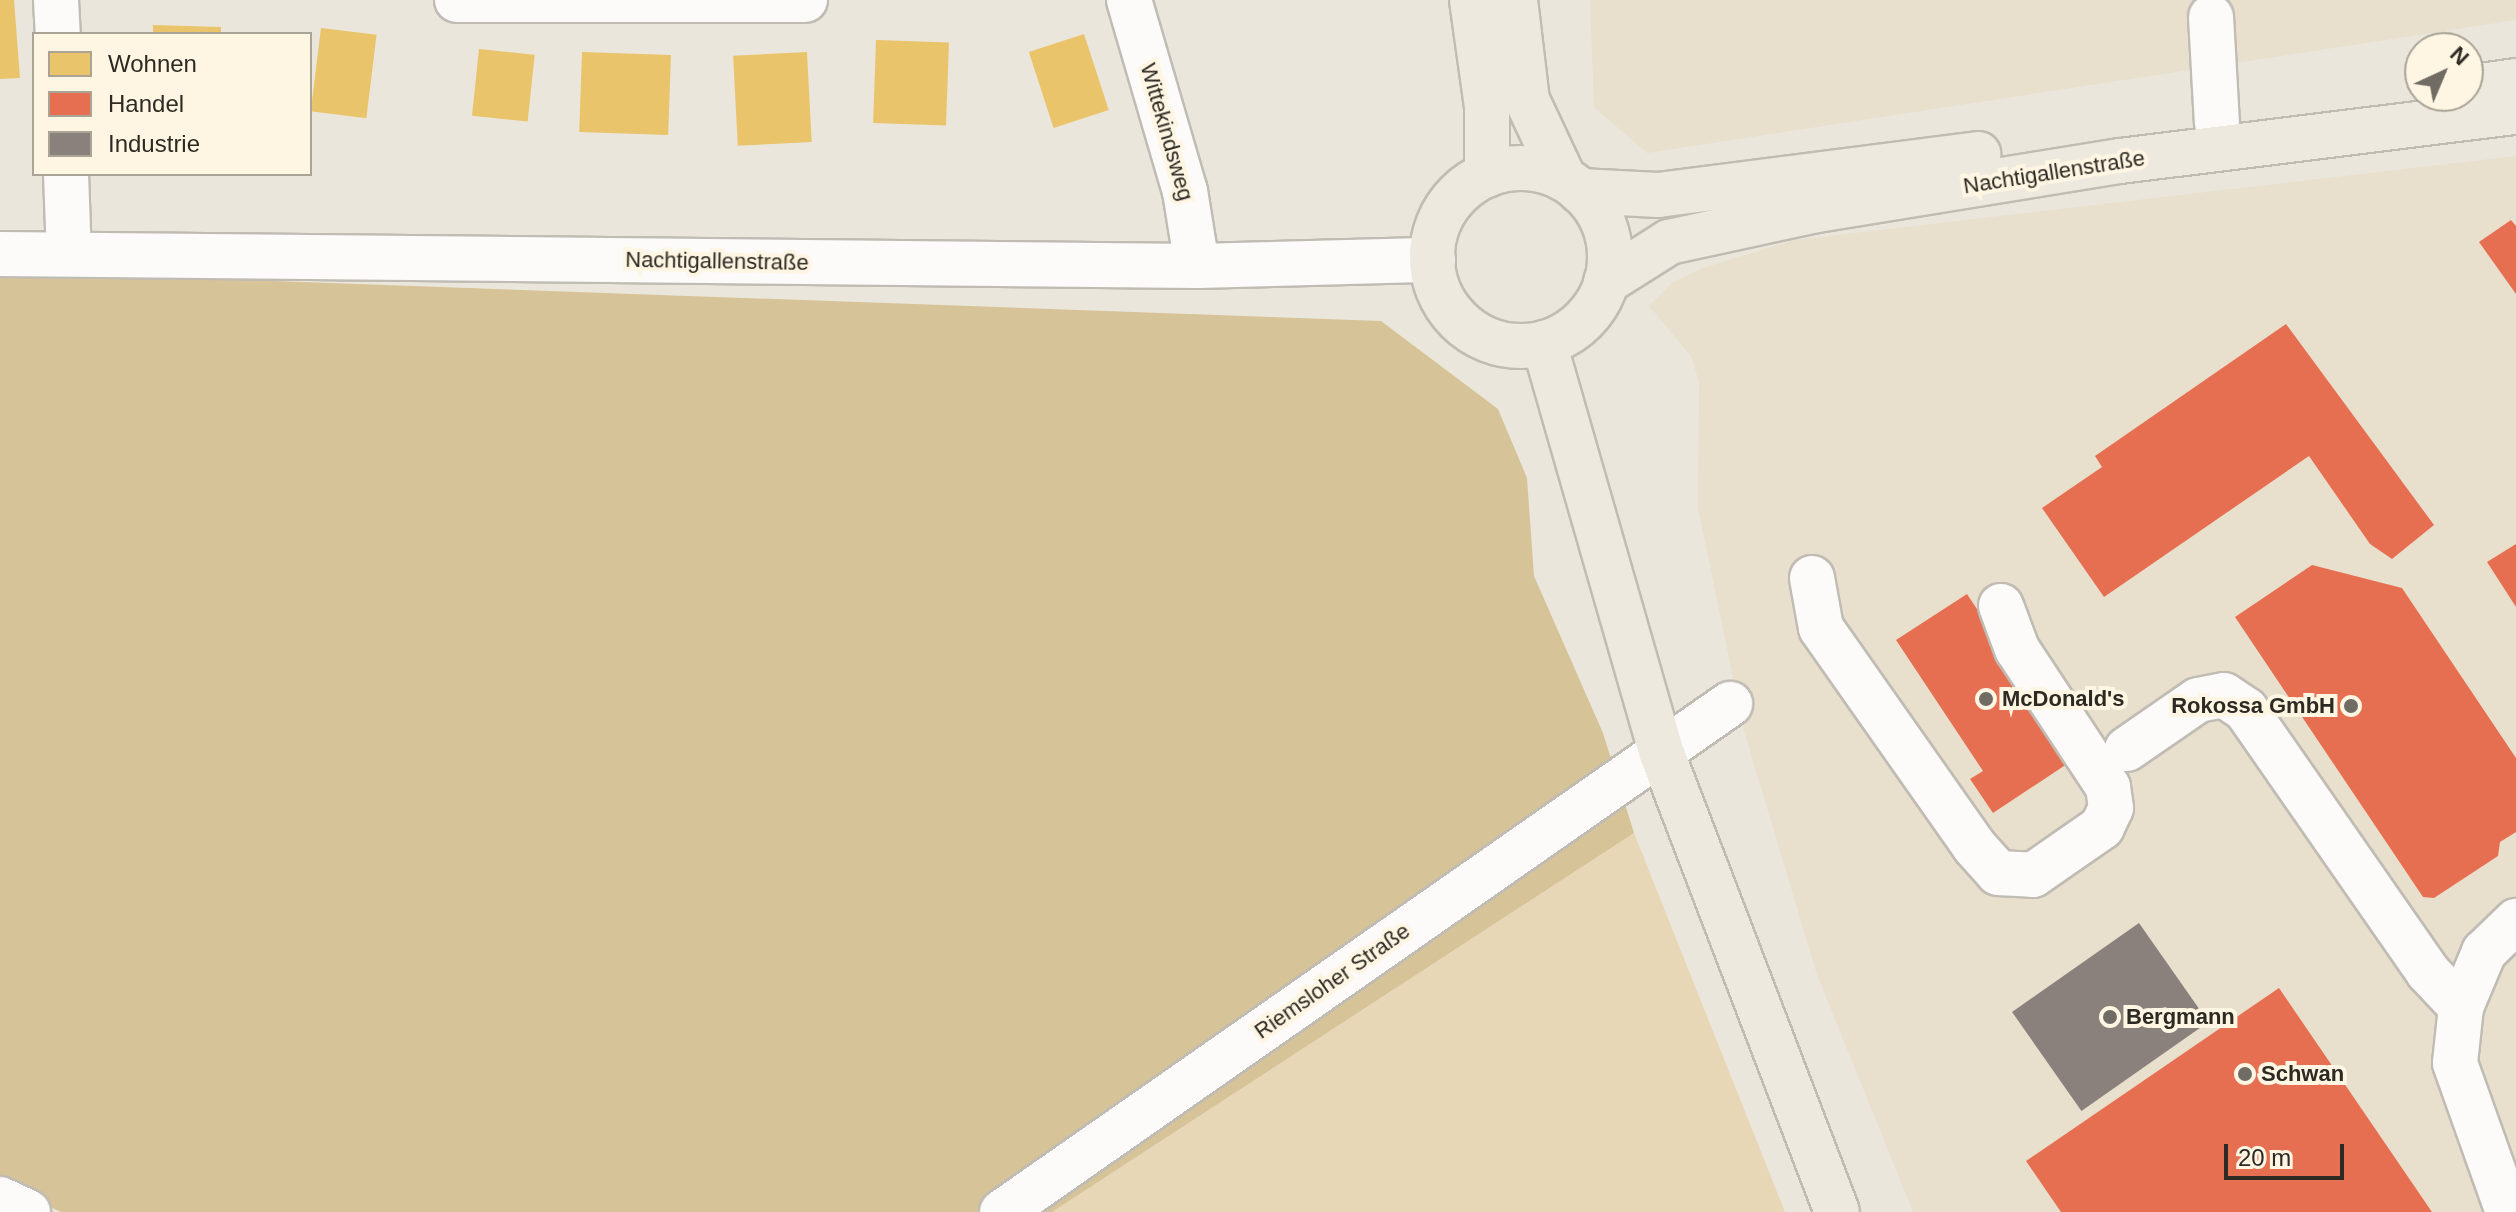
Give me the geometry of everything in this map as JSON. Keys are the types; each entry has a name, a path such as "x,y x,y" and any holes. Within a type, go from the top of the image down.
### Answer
{"main road":[{"path":"1472,0 1487,107 1487,175"},
{"path":"1515,0 1527,100 1572,185 1606,233 1606,282 1588,316 1544,343 1497,342 1462,323 1439,291 1433,260 1443,214 1487,175 1526,169 1572,185"},
{"path":"2484,86 2516,81"},
{"name":"Nachtigallenstraße","path":"1572,185 1658,195 2404,96"},
{"name":"Nachtigallenstraße","path":"1606,282 1669,242 1817,210 2120,161 2516,112"},
{"path":"1544,343 1661,751 1837,1212"}],"street":[{"path":"56,0 58,32"},
{"path":"481,1 805,0"},
{"name":"Wittekindsweg","path":"1129,0 1185,191 1197,266"},
{"path":"2211,17 2217,123"},
{"path":"66,176 69,254"},
{"name":"Nachtigallenstraße","path":"0,254 1197,266 1433,260"},
{"path":"1812,578 1821,628 1974,846 1998,873 2033,875 2102,827 2111,808 2111,758 2017,649 2001,606"},
{"path":"2111,758 2198,700 2224,695 2246,710 2428,972 2461,1007"},
{"name":"Riemsloher Straße","path":"1002,1212 1730,704"},
{"path":"2508,1212 2455,1063 2461,1007 2484,952 2516,921"},
{"path":"0,1199 28,1212"}],"shaded area":[{"path":"1590,0 2516,0 2516,20 2438,32 2404,32 2404,37 1647,153 1594,107"},
{"path":"2516,156 2516,1212 1913,1212 1817,975 1744,731 1698,508 1699,382 1691,356 1649,306 1673,282 1703,268 1794,240"},
{"path":"0,271 1381,321 1498,409 1527,478 1534,576 1603,733 1634,833 1052,1212 61,1212 0,1183"},
{"path":"1634,833 1785,1212 1052,1212"}],"building: Wohnen":[{"path":"0,0 14,0 20,78 0,79"},
{"path":"153,25 221,27 221,32 153,32"},
{"path":"321,28 377,35 366,118 312,112"},
{"path":"1084,34 1109,110 1054,128 1029,52"},
{"path":"876,40 949,43 946,125 873,123"},
{"path":"479,49 535,55 528,121 472,116"},
{"path":"582,52 671,55 668,135 579,132"},
{"path":"807,52 812,142 738,146 733,56"}],"building: Handel":[{"path":"2511,220 2516,226 2516,294 2479,242"},
{"path":"2286,324 2434,525 2392,559 2370,544 2309,456 2104,597 2042,508 2102,467 2095,456"},
{"path":"2516,544 2516,607 2487,562"},
{"path":"2312,565 2402,588 2516,758 2516,832 2500,842 2498,856 2434,898 2423,897 2235,617"},
{"name":"McDonald's","path":"1967,594 2076,758 1993,813 1970,779 1983,771 1896,640"},
{"name":"Schwan","path":"2279,988 2432,1212 2061,1212 2026,1161"}],"building: Industrie":[{"name":"Bergmann","path":"2139,923 2208,1022 2081,1111 2012,1012"}],"place":[{"name":"McDonald's","path":"1986,699"},
{"name":"Rokossa GmbH","path":"2351,706"},
{"name":"Bergmann","path":"2110,1017"},
{"name":"Schwan","path":"2245,1074"}]}
